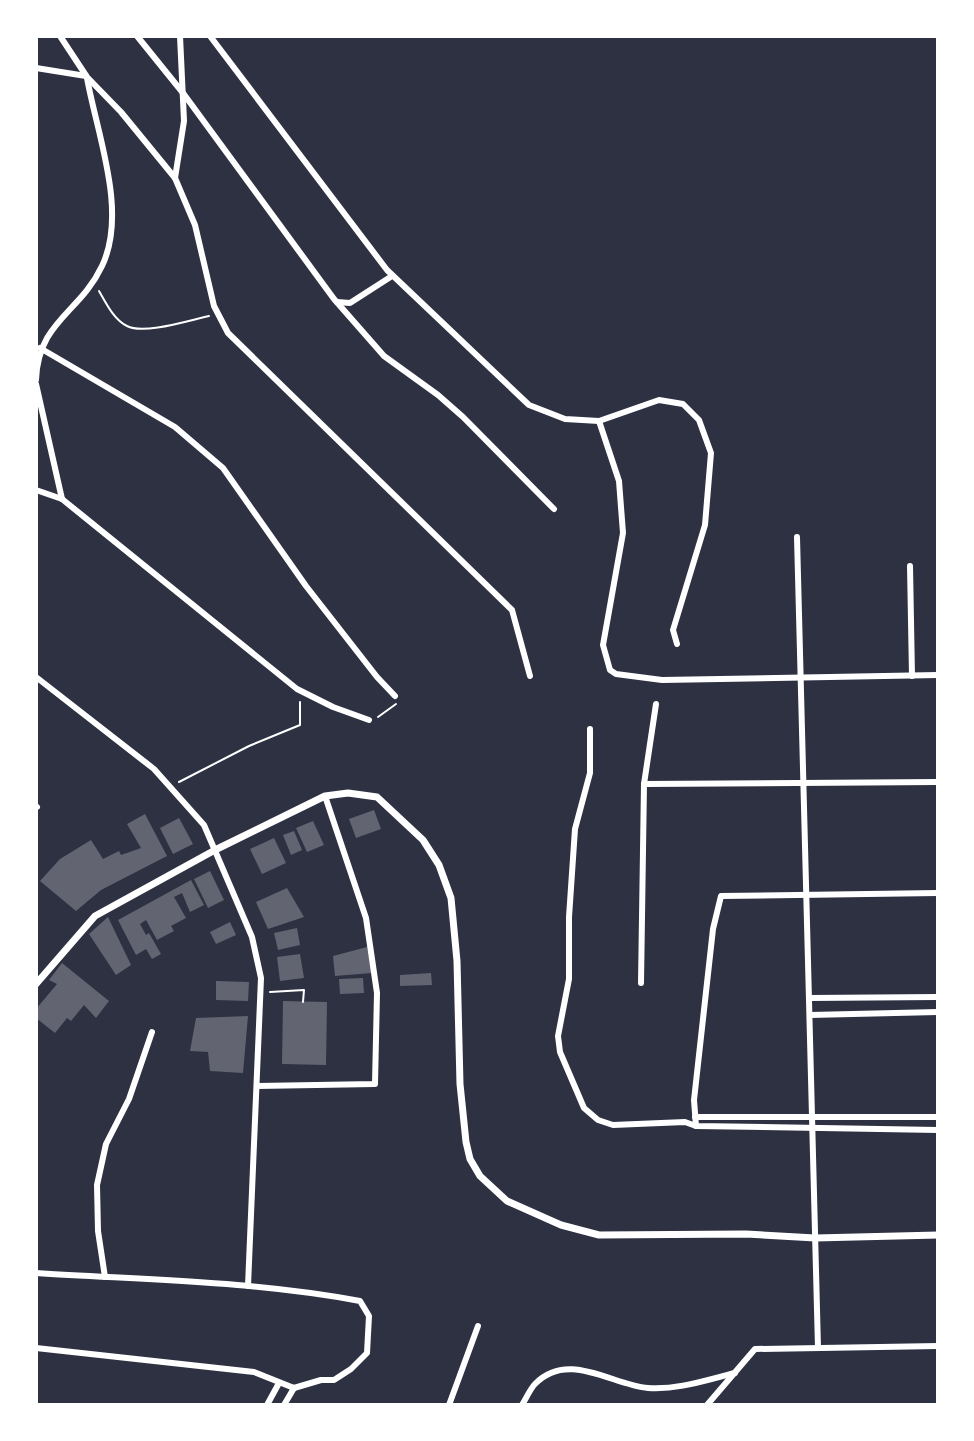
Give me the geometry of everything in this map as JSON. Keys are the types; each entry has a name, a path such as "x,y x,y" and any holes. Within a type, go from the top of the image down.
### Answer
{"street":[{"path":"60,36 86,77 121,112 175,178 195,225 214,306 228,333 512,610 530,676"},
{"path":"137,36 183,93 337,302 384,356 463,417 554,509"},
{"path":"175,178 183,140 180,36"},
{"path":"210,36 392,276 529,405 565,419 599,421 659,400 683,404 699,420 711,453 705,525 673,630 677,644"},
{"path":"36,68 86,77"},
{"path":"62,499 36,382 37,359 46,337 102,268 108,252 113,217 111,192 86,77"},
{"path":"337,302 350,303 392,276"},
{"path":"40,348 175,427 223,468 306,586 395,696"},
{"path":"599,421 619,481 623,533 603,645 610,670 616,674 662,680 938,675"},
{"path":"36,490 62,499 297,689 369,720"},
{"path":"797,537 818,1348"},
{"path":"910,566 912,676"},
{"path":"36,677 154,769 204,825 252,937 261,978 248,1286"},
{"path":"641,983 644,784 656,704"},
{"path":"590,729 590,773 575,829 569,917 569,979 558,1036 564,1067 584,1108 598,1120 613,1125 685,1122 696,1126 938,1130"},
{"path":"644,784 938,782"},
{"path":"36,984 95,916 215,850 325,796 348,793 377,797 423,840 439,865 451,898 466,1142 470,1159 490,1187 507,1201 579,1231 599,1235 746,1234 815,1238 938,1235"},
{"path":"257,1086 375,1084 377,993 366,918 325,796"},
{"path":"696,1126 694,1100 713,929 721,896 938,893"},
{"path":"809,998 938,997"},
{"path":"810,1015 938,1012"},
{"path":"105,1277 98,1231 97,1185 106,1144 129,1099 152,1032"},
{"path":"685,1122 695,1117 938,1117"},
{"path":"892,1117 892,1130"},
{"path":"36,1273 248,1286 322,1294 360,1301 369,1316 367,1353 351,1369 334,1380 321,1380 294,1388 254,1372 36,1348"},
{"path":"449,1405 478,1326"},
{"path":"707,1405 755,1349 938,1346"},
{"path":"522,1405 535,1384 552,1373 567,1370 606,1375 645,1388 685,1386 735,1373"},
{"path":"267,1405 279,1383"},
{"path":"284,1405 294,1388"}],"path":[{"path":"92,281 113,314 126,326 141,330 218,315"},
{"path":"171,788 236,752 300,725 297,689"},
{"path":"369,720 393,708 398,702 395,696"},
{"path":"280,991 304,990 303,1002"}],"building":[{"path":"374,810 381,829 356,838 349,819"},
{"path":"145,814 167,856 101,890 76,911 40,881 60,859 91,840 103,859 119,851 121,855 141,848 127,824"},
{"path":"179,818 193,844 173,854 160,828"},
{"path":"313,821 324,845 307,852 296,828"},
{"path":"294,831 302,850 291,855 283,835"},
{"path":"274,838 286,863 262,874 250,849"},
{"path":"210,871 224,900 208,908 194,879"},
{"path":"191,880 204,905 190,912 182,893 174,897 186,918 171,926 174,931 157,940 146,920 140,924 161,954 152,959 146,949 136,955 118,920"},
{"path":"287,888 304,917 268,929 256,902"},
{"path":"108,917 131,965 116,975 89,934"},
{"path":"230,922 236,935 216,944 210,932"},
{"path":"297,928 300,945 278,950 274,933"},
{"path":"367,947 372,973 335,976 333,956"},
{"path":"300,954 304,978 280,981 277,957"},
{"path":"62,963 109,1001 96,1018 84,1005 71,1021 67,1018 55,1033 36,1018 36,1009 57,984 49,980"},
{"path":"431,973 432,985 400,986 400,975"},
{"path":"363,978 364,993 340,994 339,979"},
{"path":"216,981 249,982 248,1001 216,1000"},
{"path":"283,1001 327,1002 326,1065 282,1064"},
{"path":"248,1016 243,1073 210,1071 208,1052 190,1051 196,1018"}]}
